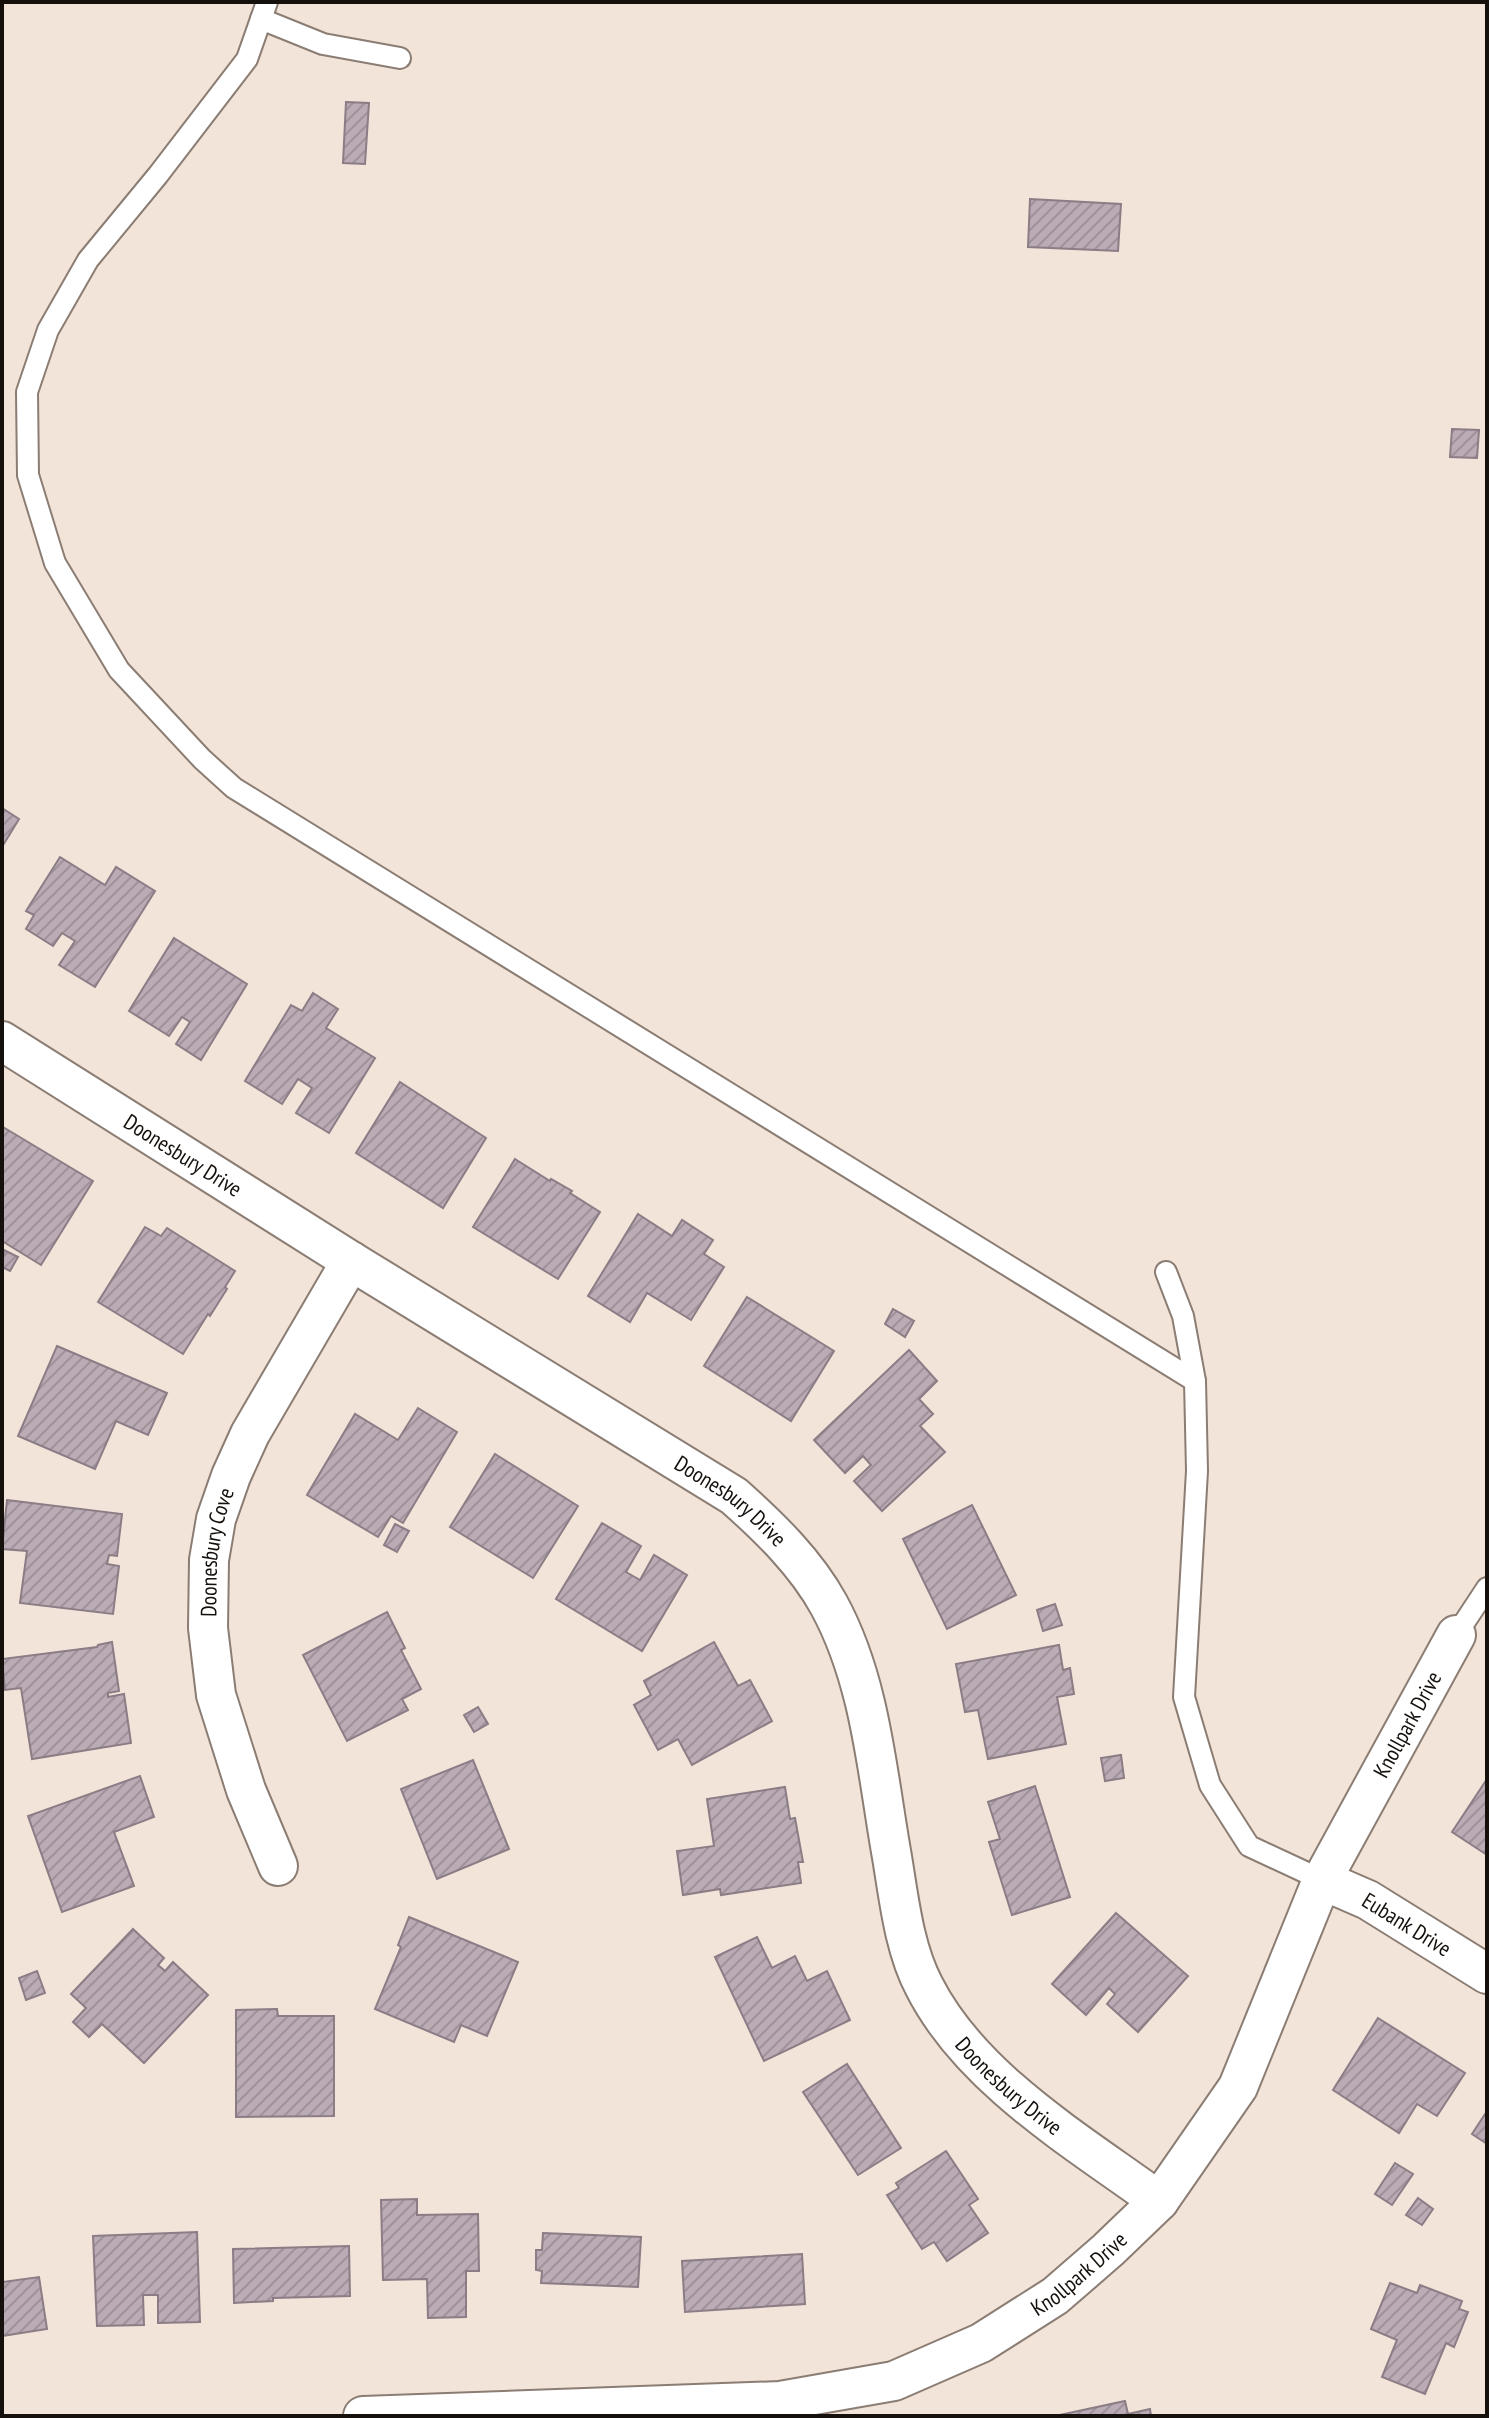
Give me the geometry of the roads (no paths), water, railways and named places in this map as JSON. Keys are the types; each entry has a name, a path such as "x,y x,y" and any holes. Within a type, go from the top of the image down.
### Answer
{"street":[{"name":"Doonesbury Drive","path":"2,1041 351,1261 734,1496 772,1530 829,1604 865,1696 904,1928 923,1986 963,2046 1013,2094 1159,2201"},
{"name":"Doonesbury Cove","path":"278,1866 246,1790 216,1695 208,1628 209,1560 216,1519 250,1434 351,1261"},
{"name":"Knollpark Drive","path":"363,2416 780,2408 894,2381 981,2343 1055,2296 1159,2201 1238,2087 1322,1880 1456,1635"},
{"name":"Eubank Drive","path":"1322,1880 1368,1900 1487,1974"}],"lane":[{"path":"400,58 323,44 264,10 247,59 88,260 48,330 27,392 28,475 55,563 119,670 202,759 234,788 1195,1381"},
{"path":"1166,1272 1183,1316 1195,1381 1197,1471 1184,1697 1210,1785 1249,1846 1322,1880"},
{"path":"1456,1635 1487,1588"}]}
